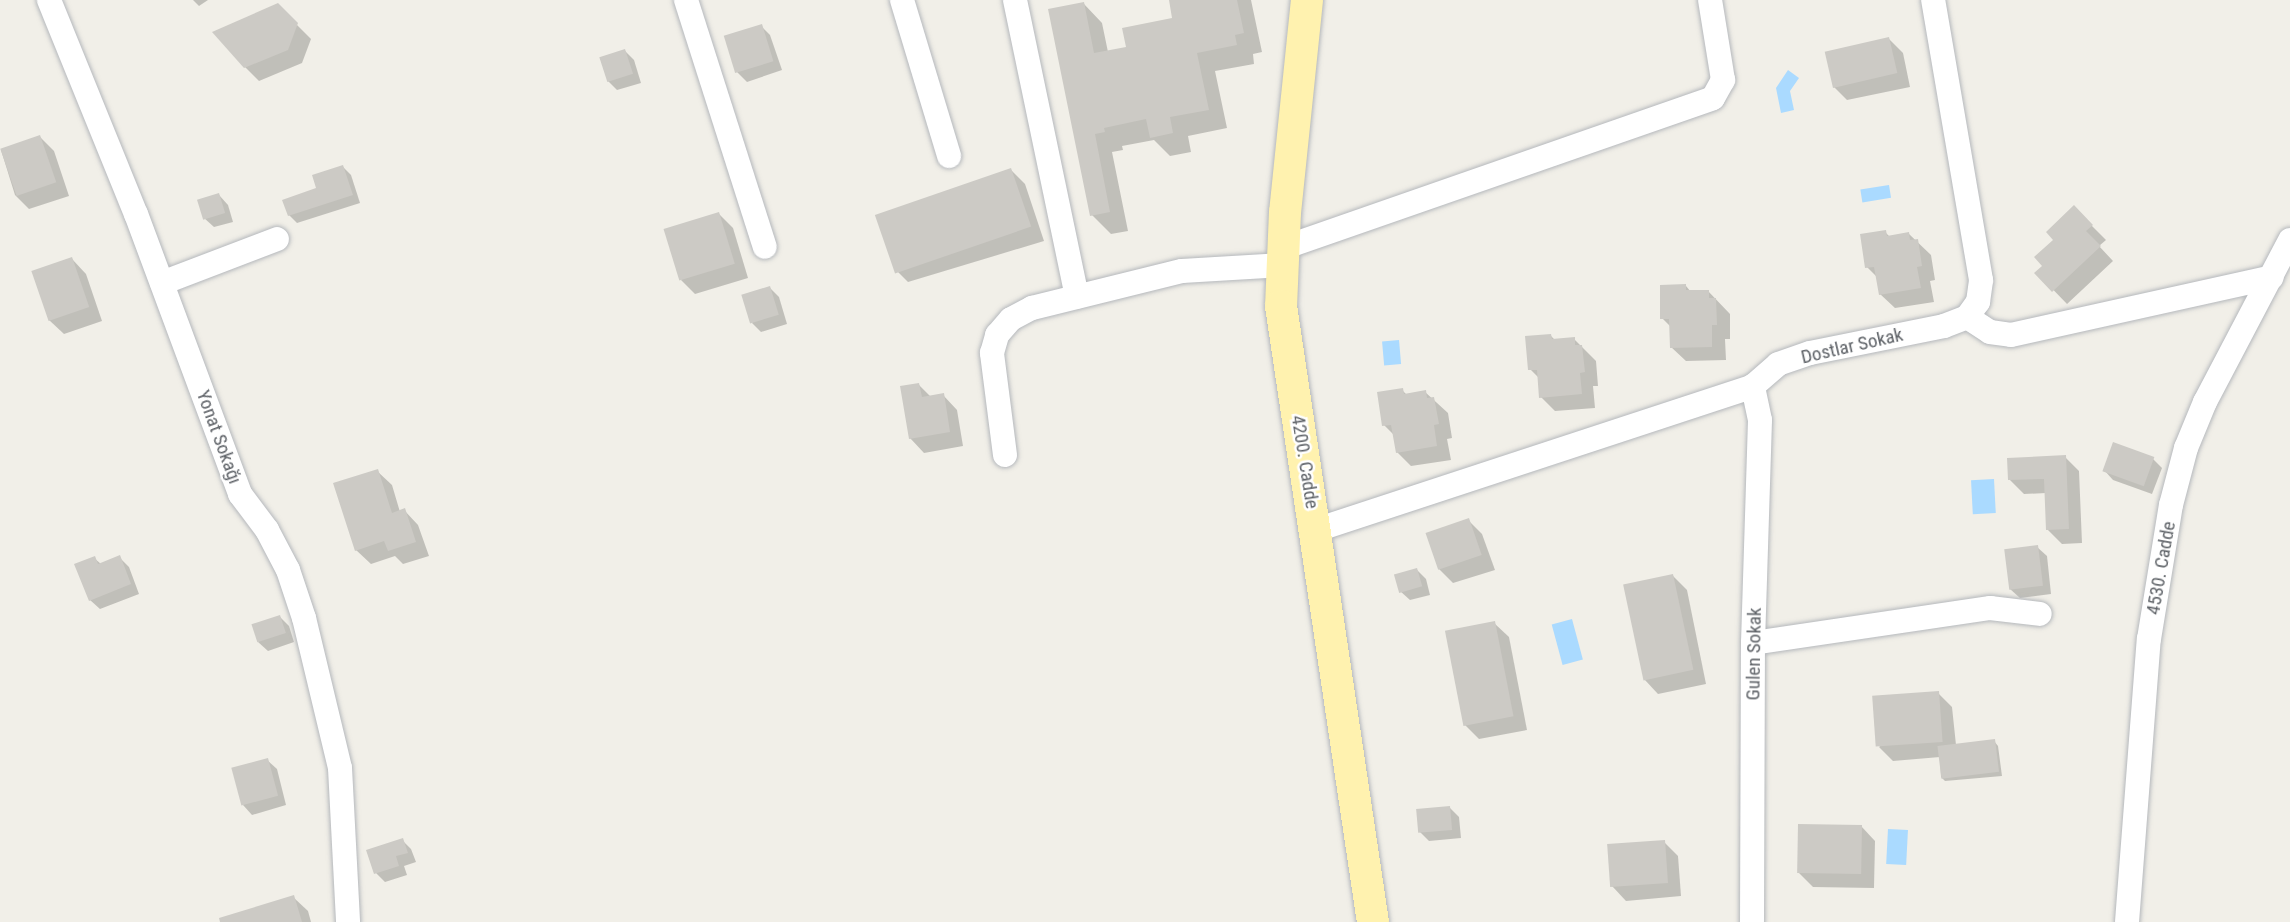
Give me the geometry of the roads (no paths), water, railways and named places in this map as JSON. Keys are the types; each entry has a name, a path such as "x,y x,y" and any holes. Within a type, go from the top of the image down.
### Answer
{"main road":[{"name":"4200. Cadde","path":"1307,0 1283,256 1281,306 1373,922"}],"street":[{"name":"Yonat Sokağı","path":"49,0 162,283 240,494 267,530 288,570 304,618 340,768 348,922"},
{"path":"686,0 765,247"},
{"path":"902,0 948,156"},
{"path":"1015,0 1077,297"},
{"path":"1005,455 992,353 997,335 1021,312 1182,271 1283,256 1713,98 1723,80 1710,0"},
{"path":"1933,0 1981,280 1978,302 1967,317 1990,332 2011,335 2272,277"},
{"path":"162,283 278,239"},
{"name":"4530. Cadde","path":"2127,922 2149,639 2171,505 2186,449 2205,401 2290,240"},
{"name":"Dostlar Sokak","path":"1316,530 1753,386 1778,364 1810,353 1944,326 1967,317"},
{"name":"Gulen Sokak","path":"1752,922 1753,643 1760,420 1753,386"},
{"path":"1753,643 1990,608 2040,614"}],"water":[{"path":"1788,70 1799,78 1790,91 1794,110 1781,113 1776,88"},
{"path":"1889,185 1891,198 1862,202 1860,190"},
{"path":"1399,340 1401,364 1384,365 1382,341"},
{"path":"1994,479 1996,513 1973,514 1971,480"},
{"path":"1572,619 1583,660 1563,665 1552,624"},
{"path":"1888,829 1908,830 1906,865 1886,864"}]}
